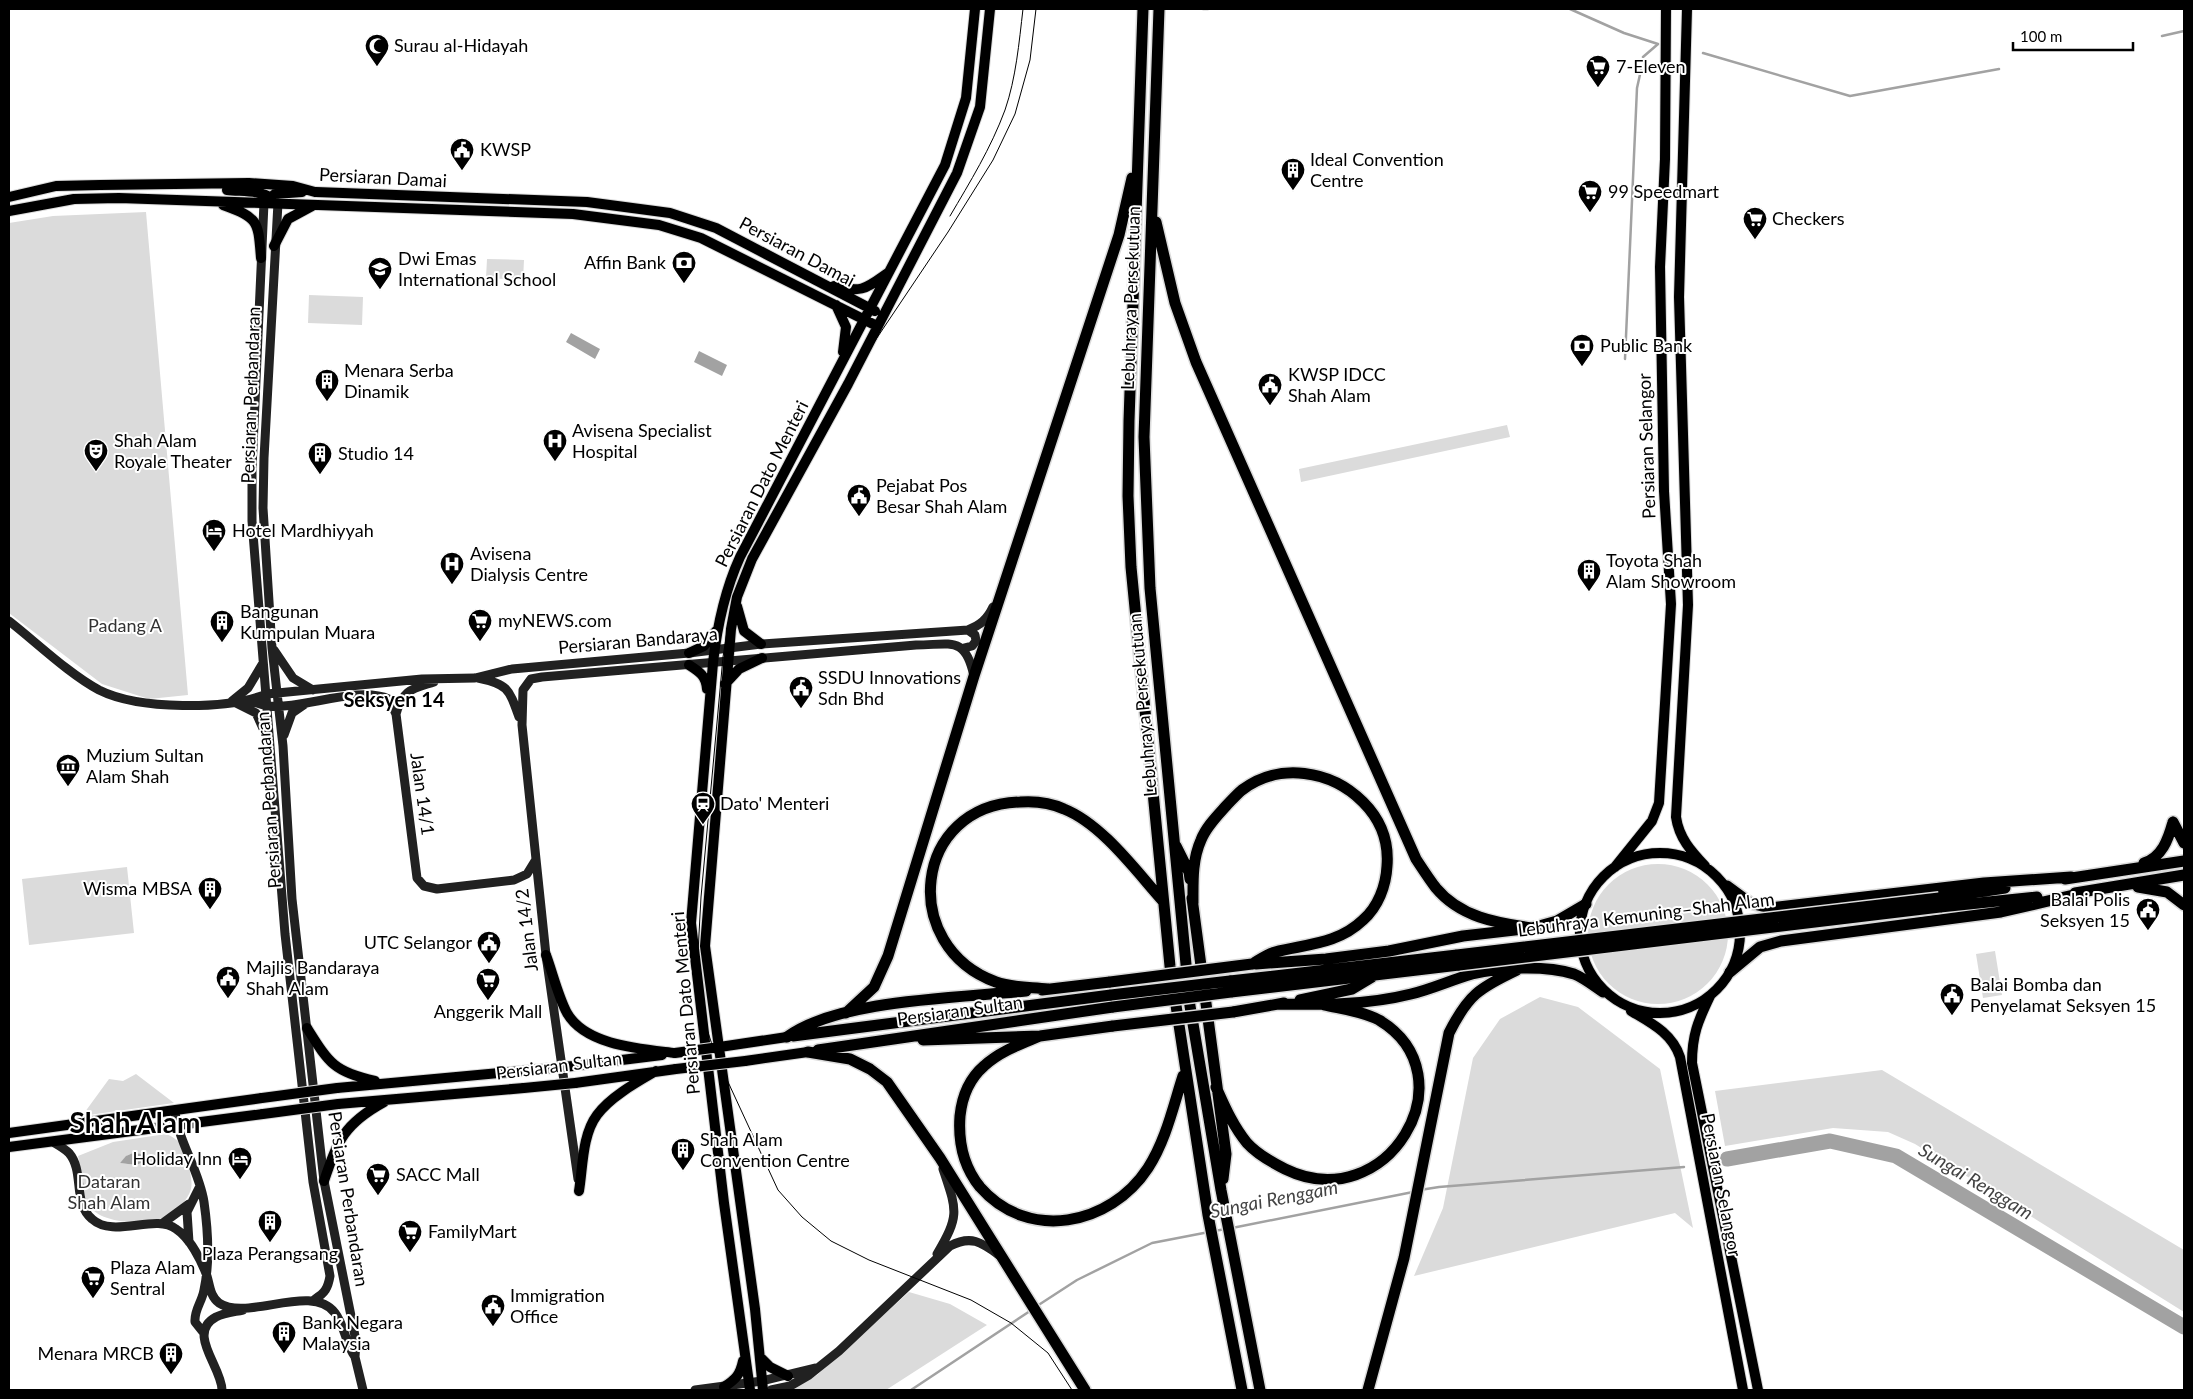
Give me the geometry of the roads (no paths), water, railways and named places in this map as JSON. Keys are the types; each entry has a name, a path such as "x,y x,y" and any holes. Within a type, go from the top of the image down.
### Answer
{"highway":[{"name":"Lebuhraya Persekutuan","path":"1143,9 1137,152 1128,496 1141,681 1163,901 1184,1072 1208,1215 1242,1390"},
{"name":"Lebuhraya Persekutuan","path":"1159,9 1144,437 1145,507 1150,588 1190,1006 1221,1190 1260,1390"},
{"path":"846,1013 874,987 882,973 974,676 1119,235 1137,152"},
{"path":"1152,206 1175,303 1196,362 1416,859 1436,888 1450,901 1463,909 1480,918 1532,928"},
{"path":"1193,903 1193,874 1201,839 1215,818 1242,790 1268,777 1294,772 1311,773 1341,784 1353,792 1372,811 1384,833 1388,852 1387,877 1378,902 1369,914 1347,934 1324,943 1274,952 1252,964"},
{"path":"1048,989 996,982 964,964 942,937 931,910 929,892 932,866 944,842 960,824 987,807 1010,802 1033,801 1064,808 1094,827 1114,845 1128,864 1163,901"},
{"path":"2128,869 2153,860 2164,848 2173,822 2184,842"},
{"path":"1173,840 1189,872 1226,1154 1221,1190"},
{"name":"Lebuhraya Kemuning–Shah Alam","path":"1940,903 2071,878 2184,860"},
{"name":"Lebuhraya Kemuning–Shah Alam","path":"1230,987 1375,975 1458,960 1940,903 2082,893 2184,876"},
{"path":"1727,886 1750,903 1770,908 1984,883 2071,878"},
{"path":"2122,886 2167,892 2184,905"},
{"path":"1730,972 1760,947 1781,941 2001,912 2082,893"},
{"path":"787,1037 798,1030 846,1013 903,1003 1048,989 1252,964 1326,959 1389,951 1463,936 1532,928 1557,921 1586,904"},
{"path":"1389,951 1428,958"},
{"name":"Lebuhraya Kemuning–Shah Alam","path":"1112,1001 1230,987 1428,958 1458,960"},
{"path":"1278,1004 1324,1005 1411,994 1473,974 1499,969 1547,969 1576,975 1603,992"},
{"path":"1368,1390 1404,1258 1449,1033 1461,1010 1474,994 1486,985 1517,970"},
{"path":"893,1038 927,1040 1040,1036 1233,1012 1352,989 1375,975"},
{"name":"Persiaran Sultan","path":"787,1037 1112,1001"},
{"name":"Persiaran Sultan","path":"808,1052 1112,1001"},
{"path":"1216,1087 1233,1123 1249,1144 1262,1156 1295,1174 1316,1179 1335,1180 1353,1176 1386,1158 1400,1144 1416,1112 1418,1076 1412,1056 1400,1038 1378,1020 1361,1012 1324,1005"},
{"path":"1040,1036 1002,1052 983,1066 968,1086 961,1107 959,1132 961,1149 972,1176 992,1200 1020,1216 1038,1220 1063,1221 1106,1208 1128,1191 1148,1168 1162,1143 1184,1072"},
{"path":"808,1052 850,1059 870,1069 887,1082 940,1158 1085,1390"}],"main road":[{"name":"Persiaran Dato Menteri","path":"750,1387 709,1087 691,923 714,651 733,572 740,556 945,165 966,98 975,9"},
{"name":"Persiaran Dato Menteri","path":"763,1386 706,946 728,649 736,602 752,559 957,173 980,107 990,9"},
{"name":"Persiaran Selangor","path":"1615,867 1652,821 1659,803 1670,639 1671,604 1664,491 1660,276 1665,159 1666,9"},
{"name":"Persiaran Selangor","path":"1687,9 1679,297 1688,605 1676,817 1682,838 1705,866"},
{"path":"215,184 228,190 260,192 271,201 281,192 315,192"},
{"name":"Persiaran Damai","path":"9,196 56,186 215,184 293,186 315,192 587,202 670,213 716,228 883,315"},
{"name":"Persiaran Damai","path":"9,210 74,199 119,198 215,202 271,201 316,205 573,214 660,225 725,248 877,326"},
{"name":"Persiaran Perbandaran","path":"271,201 274,246 263,500 272,648 284,746 292,898 324,1181 356,1341 355,1357 363,1390"},
{"name":"Persiaran Perbandaran","path":"271,201 261,258 252,469 254,547 273,762 285,934 313,1182 330,1276 328,1287 315,1300"},
{"path":"215,202 242,212 255,222 258,229 261,258"},
{"path":"274,246 288,219 316,205"},
{"path":"818,282 854,291 866,288 890,271"},
{"path":"836,305 846,327 840,365"},
{"name":"Persiaran Bandaraya","path":"249,701 267,694 422,679 475,678 512,669 714,651 761,644 968,630 980,625 988,617 1006,580"},
{"path":"736,602 744,631 761,644"},
{"name":"Persiaran Bandaraya","path":"9,620 64,664 105,692 143,703 178,705 249,701 268,706 279,706 359,696 382,696 393,702 396,714"},
{"path":"689,653 704,646 718,629"},
{"path":"968,630 976,635 976,641 972,646 964,648 970,657 974,676"},
{"name":"Persiaran Bandaraya","path":"542,677 916,645 952,644 964,648"},
{"path":"272,648 293,678 308,689 317,690"},
{"path":"725,684 739,669 762,658"},
{"path":"264,661 248,688 232,701 257,714 264,727 273,762"},
{"path":"689,665 700,672 706,680 709,713"},
{"name":"Jalan 14/2","path":"542,677 530,678 523,690 522,725 546,955 572,1125 579,1191"},
{"path":"475,678 505,686 511,694 522,725"},
{"path":"396,714 400,699 406,692 440,680"},
{"path":"284,746 285,730 292,713 310,702"},
{"name":"Jalan 14/1","path":"396,714 417,878 424,886 437,889 514,880 527,874 535,861"},
{"path":"1654,853 1673,854 1705,866 1718,875 1727,886 1738,916 1739,950 1730,972 1719,988 1710,996 1669,1010 1629,1010 1603,992 1586,966 1580,935 1586,904 1598,883 1615,867 1634,858 1654,853"},
{"path":"546,955 568,1014 586,1031 616,1045 675,1054"},
{"name":"Persiaran Selangor","path":"1710,996 1695,1027 1692,1042 1692,1063 1758,1390"},
{"name":"Persiaran Selangor","path":"1629,1010 1666,1033 1674,1041 1680,1056 1743,1390"},
{"path":"307,1028 334,1067 356,1077 385,1083"},
{"name":"Persiaran Sultan","path":"9,1133 175,1112 337,1088 573,1066 675,1054 787,1037"},
{"name":"Persiaran Sultan","path":"9,1148 338,1104 575,1083 808,1052"},
{"path":"579,1191 587,1141 597,1116 626,1090 656,1071"},
{"path":"324,1181 339,1140 364,1113 387,1101"},
{"path":"175,1112 176,1126 200,1186 206,1230 207,1276 203,1297 194,1316 195,1322 204,1332"},
{"path":"53,1142 68,1152 73,1161 81,1204 93,1221 112,1226 163,1223 190,1204"},
{"path":"933,1261 954,1221 956,1205 940,1158"},
{"path":"189,1243 187,1219 190,1204 200,1186"},
{"path":"163,1223 177,1229 189,1243 207,1276 212,1295 222,1304 253,1307"},
{"path":"771,1390 790,1386 809,1375 815,1368 839,1351 950,1246 961,1240 979,1242 1001,1256"},
{"path":"222,1390 219,1374 206,1348 204,1332 208,1324 217,1317 253,1307 315,1300 334,1311 342,1324 348,1347 355,1357"},
{"path":"724,1387 736,1379 741,1372 745,1355"},
{"path":"760,1357 770,1367 788,1376"},
{"path":"695,1390 763,1386 815,1368"}],"waterway":[{"path":"1203,9 1208,9"},
{"path":"1570,9 1624,33 1658,44"},
{"path":"2162,36 2184,31"},
{"path":"1643,57 1658,44"},
{"path":"1703,53 1850,96 1999,69"},
{"path":"1625,359 1637,88 1641,70"},
{"name":"Sungai Renggam","path":"1727,1159 1830,1141 1896,1156 2184,1327"},
{"name":"Sungai Renggam","path":"1420,1190 1684,1167"},
{"name":"Sungai Renggam","path":"1232,1228 1413,1192"},
{"name":"Sungai Renggam","path":"1214,1231 1226,1229"},
{"name":"Sungai Renggam","path":"1037,1306 1077,1280 1152,1243 1209,1232"},
{"name":"Sungai Renggam","path":"911,1390 1030,1311"}],"tram line":[{"path":"950,216 987,151 1005,110 1014,73 1023,9"},
{"path":"1036,9 1030,60 1015,114 993,160 948,232 854,372 747,568 729,619 723,657 701,897 697,971 703,1018 716,1056 778,1190 802,1217 831,1241 869,1260 971,1300 1011,1323 1048,1353 1072,1390"}],"place":[{"name":"Surau al-Hidayah","path":"377,67"},
{"name":"7-Eleven","path":"1598,88"},
{"name":"KWSP","path":"462,171"},
{"name":"Ideal Convention Centre","path":"1293,191"},
{"name":"99 Speedmart","path":"1590,213"},
{"name":"Checkers","path":"1755,240"},
{"name":"Affin Bank","path":"684,284"},
{"name":"Dwi Emas International School","path":"380,290"},
{"name":"Public Bank","path":"1582,367"},
{"name":"Menara Serba Dinamik","path":"327,402"},
{"name":"KWSP IDCC Shah Alam","path":"1270,406"},
{"name":"Avisena Specialist Hospital","path":"555,462"},
{"name":"Shah Alam Royale Theater","path":"96,472"},
{"name":"Studio 14","path":"320,475"},
{"name":"Pejabat Pos Besar Shah Alam","path":"859,517"},
{"name":"Hotel Mardhiyyah","path":"214,552"},
{"name":"Avisena Dialysis Centre","path":"452,585"},
{"name":"Toyota Shah Alam Showroom","path":"1589,592"},
{"name":"myNEWS.com","path":"480,642"},
{"name":"Bangunan Kumpulan Muara","path":"222,643"},
{"name":"SSDU Innovations Sdn Bhd","path":"801,709"},
{"name":"Muzium Sultan Alam Shah","path":"68,787"},
{"name":"Dato' Menteri","path":"703,825"},
{"name":"Wisma MBSA","path":"210,910"},
{"name":"Balai Polis Seksyen 15","path":"2148,931"},
{"name":"UTC Selangor","path":"489,964"},
{"name":"Majlis Bandaraya Shah Alam","path":"228,999"},
{"name":"Anggerik Mall","path":"488,1001"},
{"name":"Balai Bomba dan Penyelamat Seksyen 15","path":"1952,1016"},
{"name":"Shah Alam Convention Centre","path":"683,1171"},
{"name":"Holiday Inn","path":"240,1180"},
{"name":"SACC Mall","path":"378,1196"},
{"name":"Plaza Perangsang","path":"270,1243"},
{"name":"FamilyMart","path":"410,1253"},
{"name":"Plaza Alam Sentral","path":"93,1299"},
{"name":"Immigration Office","path":"493,1327"},
{"name":"Bank Negara Malaysia","path":"284,1354"},
{"name":"Menara MRCB","path":"171,1375"}],"district":[{"name":"Seksyen 14","path":"394,700"},
{"name":"Shah Alam","path":"135,1123"}],"park label":[{"name":"Padang A","path":"125,626"},
{"name":"Dataran Shah Alam","path":"109,1192"}]}
